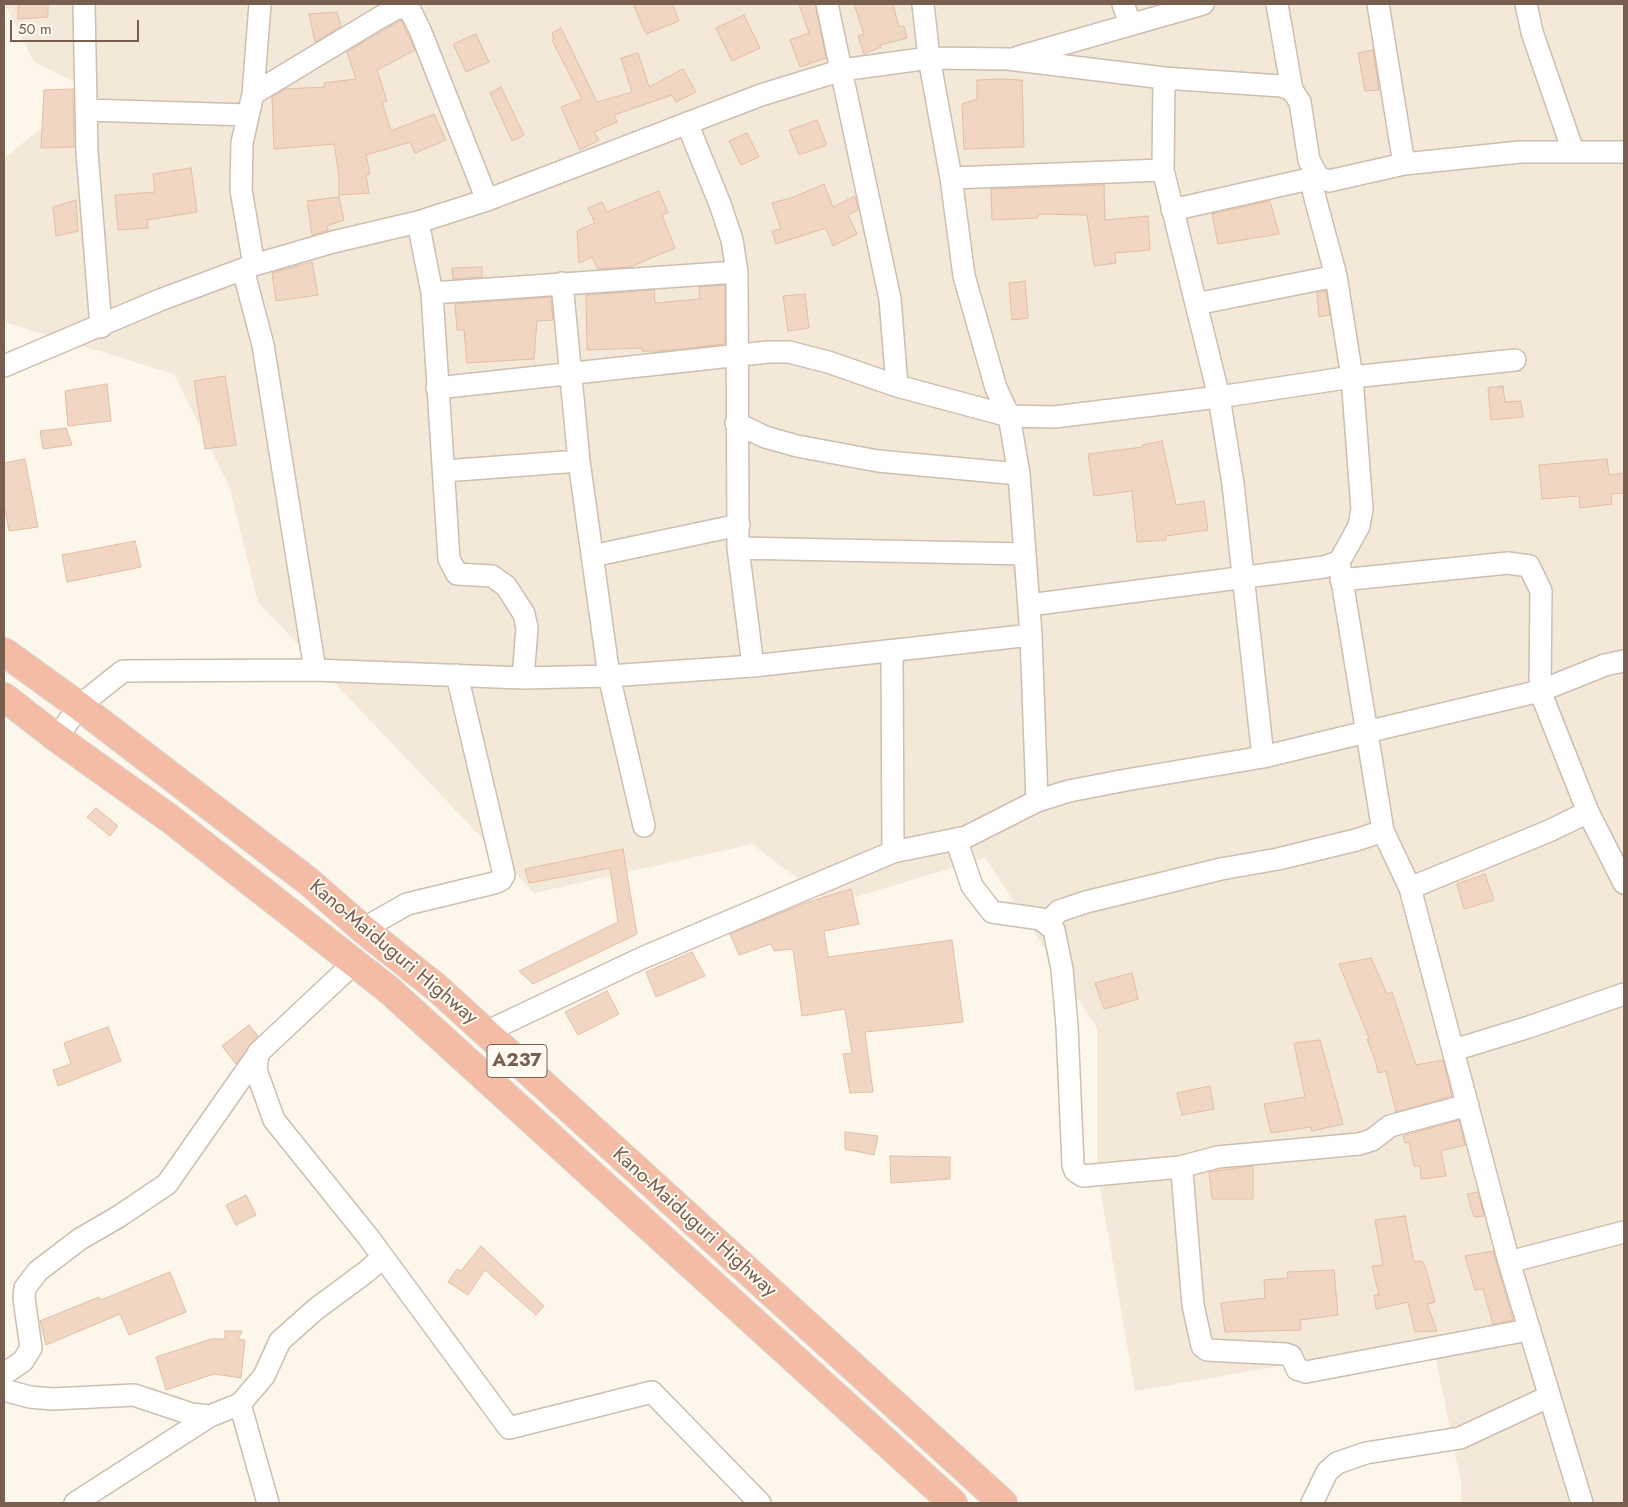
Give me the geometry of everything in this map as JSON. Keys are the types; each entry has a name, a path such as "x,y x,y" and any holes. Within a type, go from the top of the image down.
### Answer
{"highway":[{"name":"Kano-Maiduguri Highway","path":"4,652 79,706 308,881 363,929 437,988 1003,1503"},
{"name":"Kano-Maiduguri Highway","path":"4,697 57,738 169,818 389,990 953,1503"}],"street":[{"path":"84,4 86,110 101,327"},
{"path":"260,4 253,94 242,143 241,190 249,267 315,670"},
{"path":"827,4 890,299 897,386"},
{"path":"923,4 929,58 951,178 964,276 996,388 1009,416 1019,474 1031,635 1037,801"},
{"path":"1008,59 1127,14 1203,4"},
{"path":"1278,4 1292,90 1300,102 1309,160 1336,276 1352,377 1362,509 1359,526 1340,571 1383,831 1410,888 1528,1330 1582,1503"},
{"path":"1378,4 1404,164"},
{"path":"1526,4 1532,32 1573,151"},
{"path":"253,94 397,8 409,8 420,30 487,200"},
{"path":"4,362 101,327 160,300 249,267 333,242 418,222 487,200 761,95 842,70 929,58 1008,59 1164,78 1242,82 1292,90"},
{"path":"1164,78 1163,170 1219,397 1233,484 1263,756"},
{"path":"86,110 248,114"},
{"path":"686,123 720,204 732,240 737,272 736,423 738,548 753,666"},
{"path":"1172,210 1314,178 1329,181 1404,164 1520,152 1624,152"},
{"path":"951,178 1163,170"},
{"path":"418,222 432,293 448,559 457,574 492,576 506,586 524,614 527,628 524,678"},
{"path":"432,293 737,272"},
{"path":"1196,304 1336,276"},
{"path":"562,283 579,461 608,676 644,826"},
{"path":"437,388 768,352 790,352 828,362 897,386 1009,416 1054,417 1219,397 1352,377 1515,360"},
{"path":"736,423 765,437 797,446 860,458 1019,474"},
{"path":"444,471 579,461"},
{"path":"592,556 739,525"},
{"path":"738,548 1025,554"},
{"path":"1029,605 1324,567 1340,571 1508,563 1529,566 1541,591 1540,691 1588,812 1624,883"},
{"path":"57,738 79,706 123,671 315,670 524,678 608,676 753,666 1031,635"},
{"path":"892,651 893,852"},
{"path":"486,1032 642,958 893,852 966,837 1037,801 1126,780 1263,756 1540,691 1605,665 1624,661"},
{"path":"363,929 407,904 494,883 501,880 504,875 457,675"},
{"path":"1410,888 1549,831 1588,812"},
{"path":"1047,923 1059,911 1086,902 1220,869 1278,859 1356,840 1383,831"},
{"path":"956,839 972,886 992,912 1041,919 1054,930 1062,969 1067,1026 1073,1165 1075,1171 1083,1176 1180,1167 1218,1157 1359,1144 1372,1140 1390,1126 1468,1105"},
{"path":"4,1374 22,1361 31,1348 24,1298 25,1288 38,1271 80,1239 118,1217 167,1184 258,1053 354,963"},
{"path":"1454,1050 1529,1027 1624,994"},
{"path":"258,1053 256,1070 274,1120 382,1258 509,1428 652,1392 760,1503"},
{"path":"1180,1167 1182,1172 1192,1305 1202,1346 1207,1350 1285,1354 1291,1356 1297,1369 1306,1372 1528,1330"},
{"path":"1509,1262 1624,1232"},
{"path":"75,1503 210,1416 240,1404 264,1376 280,1341 316,1309 382,1258"},
{"path":"4,1390 30,1397 52,1400 134,1396 191,1414 210,1416"},
{"path":"1312,1503 1327,1472 1337,1463 1366,1453 1460,1438 1548,1397"},
{"path":"240,1404 268,1503"}],"shaded area":[{"path":"5,4 1624,4 1624,1503 1461,1503 1461,1482 1432,1340 1135,1391 1097,1170 1097,1028 985,858 832,904 752,844 534,893 258,602 230,488 174,374 4,322 4,158 90,90 34,62"}],"building":[{"path":"18,4 48,4 48,17 18,19"},
{"path":"633,4 673,4 679,21 646,34"},
{"path":"799,4 815,4 826,58 800,67 790,40 809,33"},
{"path":"854,4 893,4 899,27 904,26 907,38 880,45 881,47 864,54 858,36 864,34"},
{"path":"337,12 341,26 315,42 309,14"},
{"path":"744,15 760,48 732,61 716,28"},
{"path":"401,20 415,50 377,70 387,101 382,102 391,131 434,114 446,140 415,153 410,142 366,155 370,174 366,175 369,193 339,195 339,175 334,144 274,149 272,97 285,89 325,87 324,83 356,79 347,52"},
{"path":"561,28 597,102 632,92 621,58 638,53 649,87 683,69 696,92 676,102 672,95 614,115 617,122 594,132 599,140 580,150 561,107 582,99 552,40 554,39 552,33"},
{"path":"476,34 489,62 466,72 453,44"},
{"path":"1373,50 1379,90 1365,91 1358,53"},
{"path":"977,80 1022,80 1024,147 964,149 962,104 977,99"},
{"path":"501,87 524,135 512,141 490,93"},
{"path":"73,89 74,147 41,148 44,90"},
{"path":"817,120 827,145 799,155 789,130"},
{"path":"747,133 759,157 741,165 729,141"},
{"path":"191,168 197,212 147,220 148,228 118,230 115,195 155,192 153,174"},
{"path":"824,184 833,207 855,196 858,210 848,215 857,234 833,246 826,228 776,244 772,231 781,229 772,203 794,197"},
{"path":"1104,185 1105,220 1148,216 1150,250 1115,253 1116,263 1094,266 1087,215 1038,214 1038,218 992,220 991,189"},
{"path":"659,191 668,213 662,215 675,248 630,267 598,269 592,257 579,263 577,231 595,223 588,208 602,202 607,212"},
{"path":"339,197 344,220 327,226 328,230 312,235 307,201"},
{"path":"76,200 78,231 56,236 53,207"},
{"path":"1270,201 1279,234 1218,244 1212,214"},
{"path":"312,262 318,295 276,301 272,273"},
{"path":"482,267 482,277 453,279 452,268"},
{"path":"1025,281 1028,318 1012,320 1009,283"},
{"path":"725,285 725,344 661,351 642,351 642,348 587,350 586,295 654,290 655,303 700,299 699,287"},
{"path":"1326,291 1330,315 1319,317 1317,293"},
{"path":"805,294 809,328 788,331 783,296"},
{"path":"551,297 553,320 537,321 534,359 467,363 464,330 457,330 455,304"},
{"path":"225,376 236,445 205,449 194,381"},
{"path":"107,384 111,421 68,426 65,391"},
{"path":"1503,386 1505,402 1521,401 1523,417 1491,420 1488,388"},
{"path":"66,428 72,445 43,449 40,431"},
{"path":"1162,441 1176,505 1204,501 1208,530 1166,536 1166,540 1137,542 1132,491 1094,496 1088,454 1143,447 1142,445"},
{"path":"25,459 38,527 9,531 4,504 4,463"},
{"path":"1607,459 1609,475 1624,473 1624,493 1611,494 1612,504 1580,508 1579,496 1542,499 1539,465"},
{"path":"135,541 141,567 67,582 62,555"},
{"path":"96,808 118,826 110,836 87,817"},
{"path":"623,849 637,934 533,984 519,971 618,922 610,868 529,883 525,869"},
{"path":"1485,874 1494,900 1464,909 1457,884"},
{"path":"851,889 859,924 824,931 828,957 952,940 963,1022 865,1032 873,1092 850,1093 843,1054 852,1053 845,1009 802,1016 793,949 774,951 771,944 739,955 730,934 808,902"},
{"path":"692,952 705,976 656,997 646,972"},
{"path":"1371,958 1387,994 1392,992 1416,1065 1443,1060 1452,1096 1396,1112 1386,1071 1378,1073 1367,1039 1369,1038 1339,964"},
{"path":"1132,973 1138,999 1104,1009 1095,983"},
{"path":"607,991 619,1014 578,1035 565,1012"},
{"path":"249,1025 258,1036 236,1064 222,1046"},
{"path":"108,1027 121,1061 58,1086 53,1070 71,1064 64,1043"},
{"path":"1320,1040 1343,1124 1312,1131 1311,1127 1271,1133 1264,1104 1305,1097 1294,1043"},
{"path":"1210,1086 1214,1109 1182,1115 1177,1093"},
{"path":"1459,1120 1465,1145 1441,1151 1446,1176 1421,1179 1420,1166 1414,1166 1409,1142 1405,1143 1403,1136"},
{"path":"845,1132 878,1136 874,1155 845,1149"},
{"path":"890,1156 950,1157 950,1179 891,1183"},
{"path":"1253,1166 1253,1199 1212,1199 1209,1172"},
{"path":"1478,1192 1484,1216 1474,1217 1467,1194"},
{"path":"246,1195 256,1215 236,1225 226,1205"},
{"path":"1405,1216 1414,1262 1422,1261 1426,1269 1435,1302 1427,1304 1437,1331 1415,1332 1408,1302 1376,1309 1374,1295 1379,1295 1372,1266 1383,1265 1375,1220"},
{"path":"481,1246 544,1306 536,1315 485,1270 468,1295 448,1282 457,1269 461,1271"},
{"path":"1493,1251 1513,1320 1493,1324 1483,1289 1475,1290 1465,1256"},
{"path":"1334,1270 1338,1315 1300,1320 1301,1330 1225,1332 1221,1303 1265,1298 1264,1280 1288,1278 1287,1272"},
{"path":"170,1272 186,1312 129,1335 120,1314 46,1345 40,1321 99,1297 101,1300"},
{"path":"225,1331 242,1331 238,1339 245,1340 241,1378 214,1374 166,1390 156,1357 211,1339 225,1339"}]}
